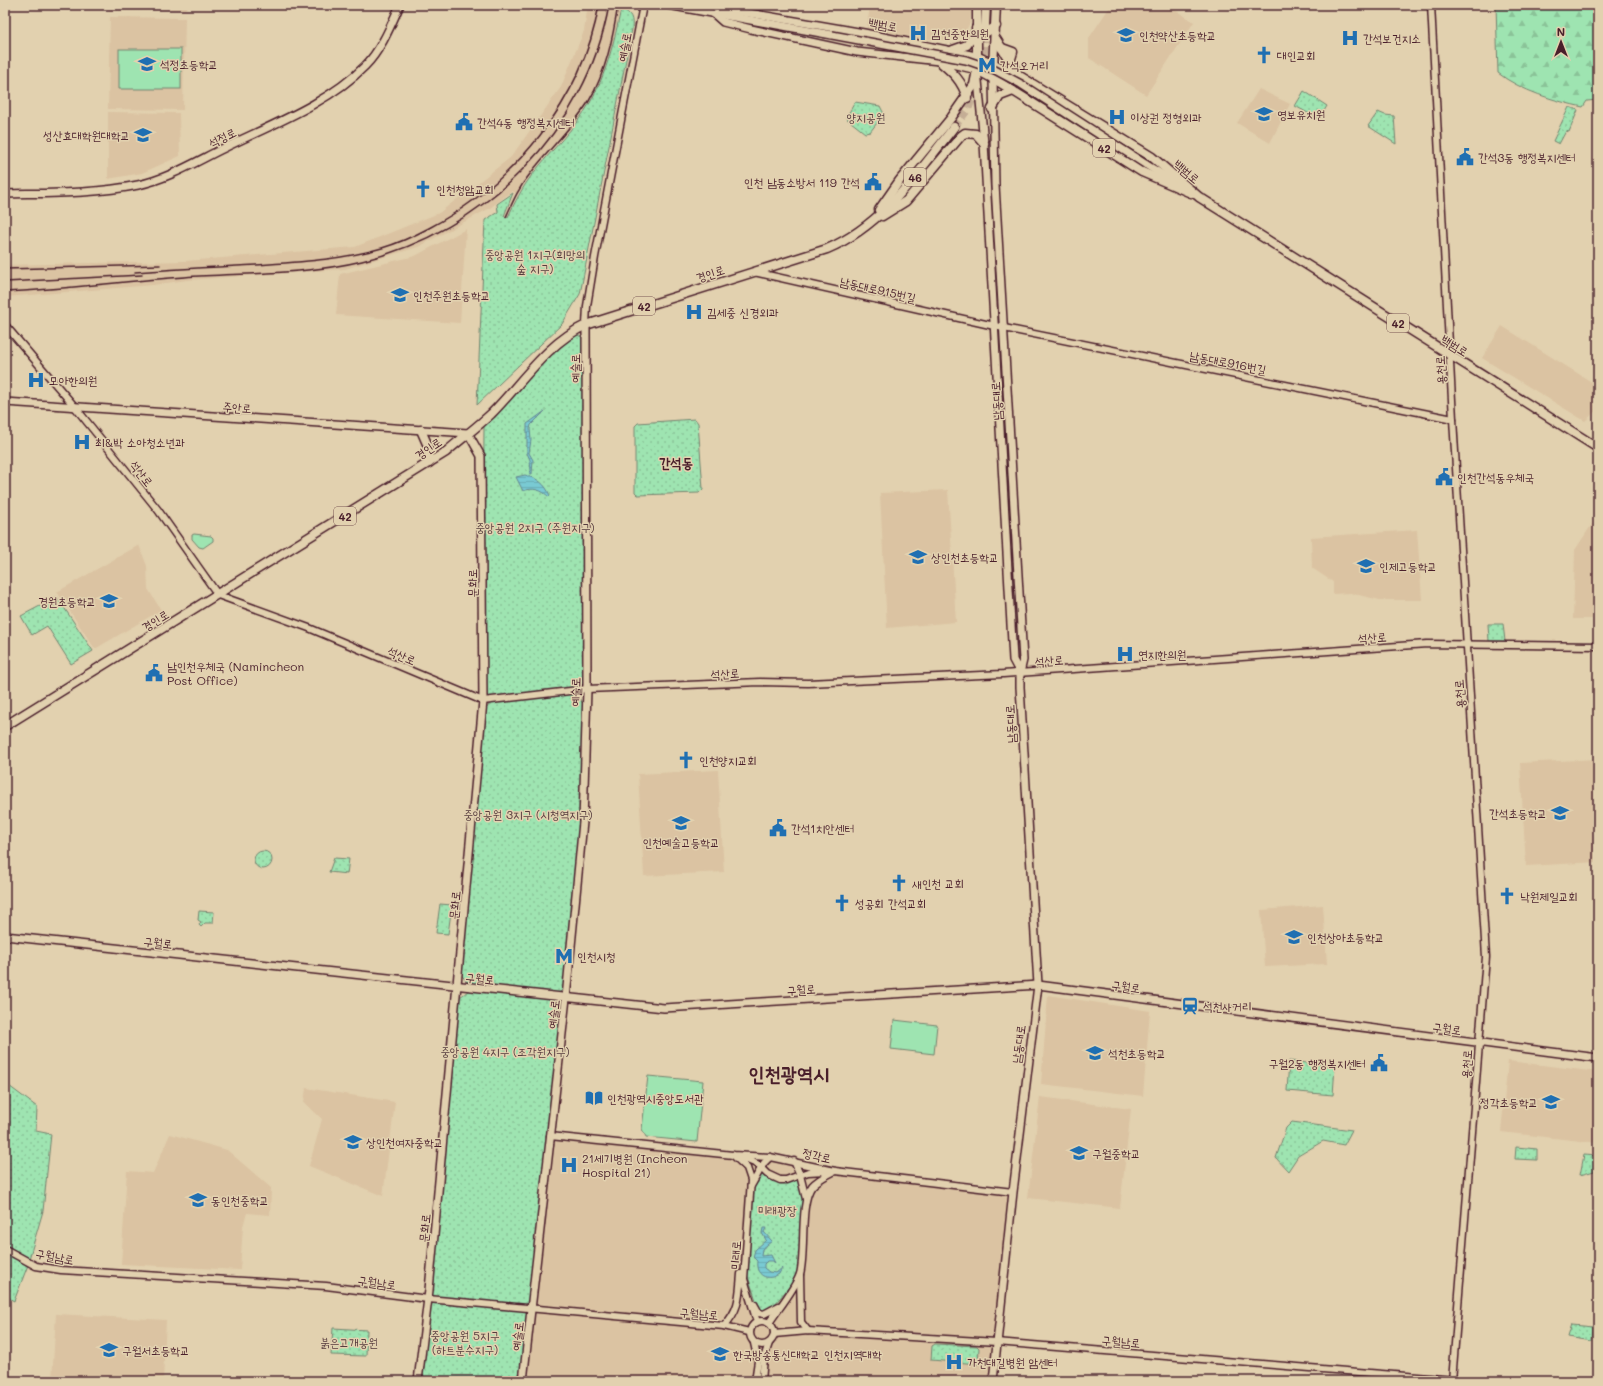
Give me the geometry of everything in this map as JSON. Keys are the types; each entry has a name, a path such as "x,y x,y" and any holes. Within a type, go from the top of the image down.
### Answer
{"main road":[{"name":"석정로","path":"5,194 101,192 140,185 189,165 292,115 342,84 366,65 384,38 400,5"},
{"name":"백범로","path":"668,5 966,60 995,70 1021,84 1145,164 1598,448"},
{"name":"경인로","path":"871,223 907,187 950,126 974,86 977,70 977,5"},
{"path":"985,26 986,5"},
{"name":"남동대로","path":"993,1381 1013,1192 1038,985 1020,673 1023,660 999,326 992,109 996,40 996,5"},
{"name":"백범로","path":"714,14 727,10 737,11 953,50 976,56 1018,74 1152,157 1199,197"},
{"name":"백범로","path":"714,14 723,22 857,52 939,60 977,70 993,78 1142,172 1199,197"},
{"path":"953,50 967,45 976,30 987,32 996,26"},
{"path":"996,40 1018,74"},
{"path":"939,60 958,78 964,86 967,98"},
{"path":"977,70 999,326 1013,660 1020,673"},
{"path":"992,109 1000,96 1013,91"},
{"path":"950,126 951,122 956,124 961,132 961,136 965,133 976,134 984,143"},
{"name":"경인로","path":"5,726 446,452 490,414 567,334 586,325 833,246 852,237 871,223 906,202 961,136"},
{"name":"예술로","path":"523,1381 566,998 583,822 587,689 586,325"},
{"name":"주안로","path":"5,402 468,433"},
{"path":"421,430 428,446 428,463"},
{"name":"문화로","path":"418,1381 428,1300 483,701 481,456 468,433"},
{"name":"구월로","path":"5,936 647,1007 676,1008 1038,985 1598,1058"}],"street":[{"name":"예술로","path":"586,325 587,306 642,5"},
{"name":"용천로","path":"1431,5 1486,957 1452,1380"},
{"name":"남동대로915번길","path":"753,272 999,326"},
{"name":"석산로","path":"5,325 75,407 158,510 218,595 309,628 483,701 587,689 760,682 822,683 1020,673 1427,644 1598,646"},
{"name":"남동대로916번길","path":"999,326 1454,419"},
{"name":"정각로","path":"550,1136 770,1158 794,1161 835,1171"},
{"path":"733,1155 750,1173 751,1187"},
{"name":"정각로","path":"733,1155 762,1167 768,1174 780,1180 786,1180 808,1172 835,1171"},
{"path":"751,1187 762,1167 770,1158"},
{"path":"794,1161 800,1175 806,1201"},
{"path":"808,1331 801,1322 800,1274 806,1201 813,1184 835,1171 1013,1192"},
{"name":"미래로","path":"751,1187 744,1279 757,1322"},
{"name":"구월남로","path":"5,1249 36,1266 60,1270 326,1286 428,1300 724,1326 749,1332"},
{"path":"724,1326 732,1318 738,1306 744,1268"},
{"path":"769,1323 800,1274"},
{"path":"750,1299 760,1313 764,1314 782,1304"},
{"path":"755,1381 758,1361 754,1343 750,1338 749,1332 752,1326 757,1322 763,1321 769,1323 773,1328 774,1334 764,1358 762,1381"},
{"name":"구월남로","path":"774,1334 808,1331 997,1342 1466,1381"},
{"path":"754,1343 760,1345 769,1343"}],"shaded area":[{"path":"100,5 189,5 185,10 110,11"},
{"path":"588,5 621,5 613,44 604,71 591,99 574,124 534,170 517,194 512,191 490,208 418,247 345,269 187,280 153,285 5,297 5,265 186,261 355,247 439,213 511,157 561,87 584,31"},
{"path":"870,5 972,5 970,23 965,32 958,38 944,40 923,39 867,28"},
{"path":"1111,5 1167,5 1194,22 1146,95 1089,58 1089,38"},
{"name":"석정초등학교","path":"110,17 185,18 183,110 108,109"},
{"name":"영보유치원","path":"1259,89 1290,104 1270,143 1237,123"},
{"name":"성산효대학원대학교","path":"108,112 179,113 180,156 142,173 108,179"},
{"name":"인천주원초등학교","path":"466,229 460,323 336,315 340,274 415,256"},
{"path":"1502,326 1598,386 1598,409 1585,421 1482,358"},
{"name":"상인천초등학교","path":"948,490 956,622 887,628 880,493"},
{"path":"1598,515 1598,619 1573,619 1575,550"},
{"name":"인제고등학교","path":"1417,530 1422,600 1380,600 1350,593 1333,594 1333,582 1312,568 1311,537"},
{"name":"경원초등학교","path":"139,545 147,566 148,589 161,610 95,649 57,592"},
{"name":"간석초등학교","path":"1598,759 1598,862 1526,866 1520,763"},
{"name":"인천예술고등학교","path":"718,770 724,872 644,876 638,774"},
{"name":"인천상아초등학교","path":"1323,905 1327,964 1265,967 1261,910"},
{"name":"석천초등학교","path":"1048,995 1150,1011 1143,1096 1041,1084"},
{"name":"정각초등학교","path":"1508,1061 1598,1072 1598,1143 1501,1132"},
{"name":"상인천여자중학교","path":"306,1088 395,1102 383,1196 309,1166 322,1119 304,1102"},
{"name":"구월중학교","path":"1040,1097 1131,1109 1120,1208 1028,1198"},
{"name":"동인천중학교","path":"170,1134 227,1150 271,1188 270,1215 247,1213 243,1226 240,1270 121,1264 127,1171 153,1173"},
{"path":"550,1136 770,1157 835,1171 1013,1192 989,1381 523,1381"},
{"name":"구월서초등학교","path":"56,1314 166,1320 163,1381 52,1381"}],"green space":[{"path":"1496,5 1598,5 1598,100 1587,101 1583,107 1561,102 1517,85 1498,73"},
{"name":"중앙공원 1지구(희망의 숲 지구)","path":"621,9 630,14 632,29 580,294 562,324 477,405 485,220 498,212 497,204 513,193 504,216 508,217 528,180 585,111 597,90 606,68"},
{"path":"119,49 181,49 181,89 119,89"},
{"path":"1304,91 1327,106 1319,119 1295,106"},
{"name":"양지공원","path":"855,102 880,106 884,114 870,132 865,133 846,118"},
{"path":"1569,107 1578,110 1569,132 1566,131 1559,144 1553,141"},
{"path":"1378,112 1385,115 1394,116 1396,144 1368,126"},
{"path":"567,334 576,334 583,338 587,680 573,691 586,707 583,811 567,987 554,996 566,998 523,1381 421,1381 430,1302 459,1303 435,1300 429,1290 456,1000 472,988 459,972 482,714 493,700 483,694 484,419"},
{"path":"695,419 698,423 703,489 699,493 638,495 635,492 635,426 638,423"},
{"path":"192,535 211,536 213,541 203,548 199,547 192,539"},
{"path":"57,597 93,651 71,664 47,626 32,635 21,616"},
{"path":"1488,624 1503,624 1505,641 1489,641"},
{"path":"263,851 269,854 272,860 269,866 263,869 257,866 254,860 257,854"},
{"path":"334,858 349,859 347,874 329,872"},
{"path":"440,904 452,905 448,934 436,933"},
{"path":"199,911 214,912 213,923 205,923 201,927 199,925 201,922 198,920"},
{"path":"894,1020 937,1025 934,1054 891,1049"},
{"path":"1289,1061 1335,1066 1333,1095 1287,1091"},
{"path":"648,1076 703,1081 697,1142 646,1137 642,1129"},
{"path":"5,1083 37,1107 36,1131 51,1134 43,1211 29,1259 5,1244"},
{"path":"1292,1122 1352,1130 1344,1145 1323,1141 1298,1156 1288,1171 1276,1158 1286,1128"},
{"path":"1516,1147 1537,1149 1537,1160 1515,1159"},
{"path":"1584,1155 1598,1156 1598,1170 1580,1175"},
{"name":"미래광장","path":"762,1167 780,1180 800,1175 806,1201 800,1274 770,1310 764,1311 759,1309 745,1268 751,1187"},
{"path":"5,1253 28,1265 14,1301 5,1296"},
{"path":"1571,1324 1593,1326 1592,1341 1567,1337"},
{"name":"붉은고개공원","path":"333,1328 367,1330 366,1356 331,1355"},
{"path":"935,1344 977,1346 979,1348 978,1364 931,1360 932,1346"}],"water":[{"path":"545,411 531,425 530,429 531,440 529,453 533,460 532,474 529,473 531,471 530,460 527,453 527,424"},
{"path":"525,475 540,482 546,488 550,496 549,497 537,490 530,489 523,491 516,477"},
{"path":"763,1228 766,1228 764,1232 772,1241 762,1249 761,1256 771,1255 775,1263 773,1261 767,1261 764,1264 764,1268 769,1272 776,1273 782,1268 779,1274 770,1277 763,1276 760,1273 757,1266 757,1261 753,1257 755,1250 766,1240 762,1233"}],"tunnel":[{"path":"983,66 985,26"},
{"path":"954,127 968,109 979,83"}],"railway":[{"path":"135,272 272,264 335,258 367,252 388,246 429,228 460,209 489,188 516,163 540,136 560,106 577,74 590,41 599,5"},
{"path":"5,292 185,277 274,273 318,269 362,261 407,247 449,226 488,200 523,169 553,133 578,94 597,51 609,5"},
{"path":"506,217 516,194 526,179 582,111 595,90 608,54 618,5"},
{"path":"5,269 160,265"},
{"path":"5,282 142,275"}],"place":[{"name":"김현중한의원","path":"918,33"},
{"name":"인천약산초등학교","path":"1126,35"},
{"name":"간석보건지소","path":"1350,38"},
{"name":"대인교회","path":"1264,55"},
{"name":"석정초등학교","path":"147,64"},
{"name":"간석오거리","path":"987,65"},
{"name":"영보유치원","path":"1264,114"},
{"name":"이상권 정형외과","path":"1117,117"},
{"name":"간석4동 행정복지센터","path":"464,122"},
{"name":"성산효대학원대학교","path":"143,135"},
{"name":"간석3동 행정복지센터","path":"1465,157"},
{"name":"인천 남동소방서 119 간석","path":"873,182"},
{"name":"인천청암교회","path":"423,189"},
{"name":"인천주원초등학교","path":"400,295"},
{"name":"김세중 신경외과","path":"694,312"},
{"name":"모아한의원","path":"36,380"},
{"name":"최&박 소아청소년과","path":"82,442"},
{"name":"인천간석동우체국","path":"1444,477"},
{"name":"상인천초등학교","path":"918,557"},
{"name":"인제고등학교","path":"1366,566"},
{"name":"경원초등학교","path":"109,601"},
{"name":"연지한의원","path":"1125,654"},
{"name":"남인천우체국 (Namincheon Post Office)","path":"154,673"},
{"name":"인천양지교회","path":"686,760"},
{"name":"간석초등학교","path":"1560,813"},
{"name":"인천예술고등학교","path":"681,823"},
{"name":"간석1치안센터","path":"778,828"},
{"name":"새인천 교회","path":"899,883"},
{"name":"낙원제일교회","path":"1507,896"},
{"name":"성공회 간석교회","path":"842,903"},
{"name":"인천상아초등학교","path":"1294,937"},
{"name":"인천시청","path":"564,956"},
{"name":"석천사거리","path":"1190,1006"},
{"name":"석천초등학교","path":"1095,1053"},
{"name":"구월2동 행정복지센터","path":"1379,1063"},
{"name":"인천광역시중앙도서관","path":"594,1098"},
{"name":"정각초등학교","path":"1551,1102"},
{"name":"상인천여자중학교","path":"353,1142"},
{"name":"구월중학교","path":"1079,1153"},
{"name":"21세기병원 (Incheon Hospital 21)","path":"569,1165"},
{"name":"동인천중학교","path":"198,1200"},
{"name":"구월서초등학교","path":"109,1350"},
{"name":"한국방송통신대학교 인천지역대학","path":"720,1354"},
{"name":"가천대길병원 암센터","path":"954,1362"}],"district":[{"name":"간석동","path":"676,462"},
{"name":"인천광역시","path":"789,1073"}],"park label":[{"name":"중앙공원 2지구 (주원지구)","path":"535,527"},
{"name":"중앙공원 3지구 (시청역지구)","path":"528,814"},
{"name":"중앙공원 4지구 (조각원지구)","path":"505,1051"},
{"name":"중앙공원 5지구 (하트분수지구)","path":"465,1342"}]}
